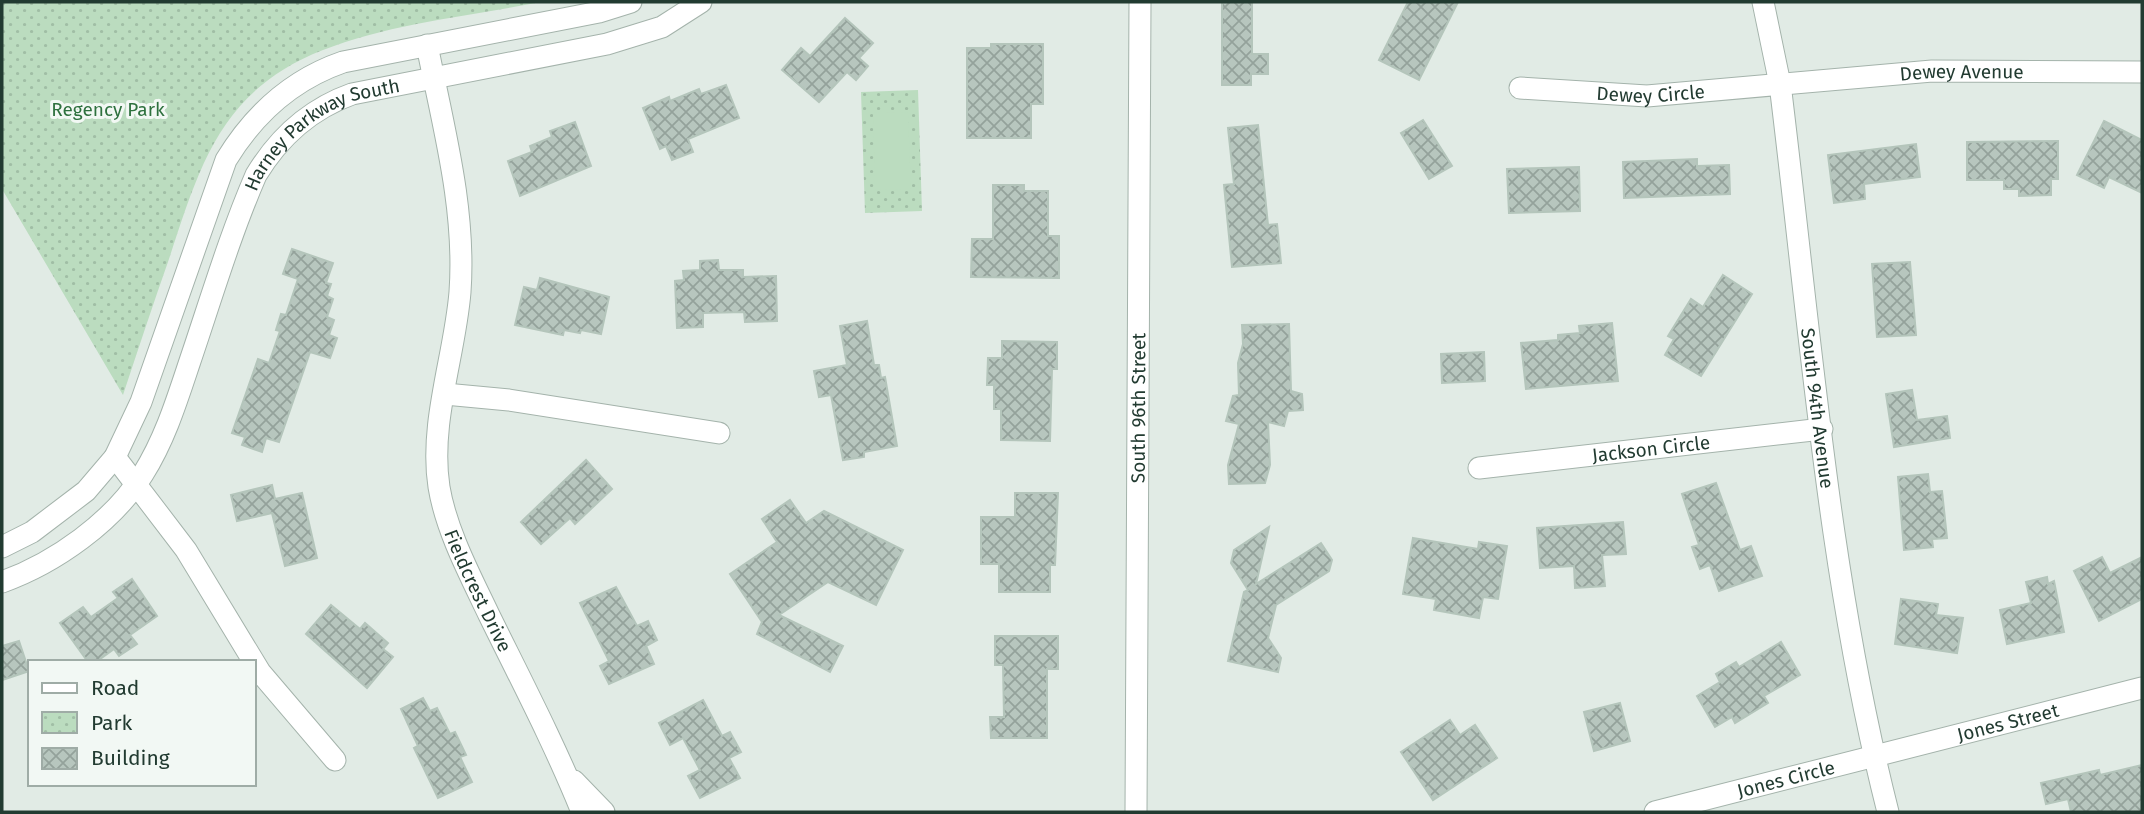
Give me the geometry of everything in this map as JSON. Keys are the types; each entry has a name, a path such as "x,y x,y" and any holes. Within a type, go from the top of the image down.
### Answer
{"street":[{"name":"Harney Parkway South","path":"2,547 32,532 86,491 115,457 141,402 214,188 239,138 274,100 317,71 343,62 599,12 631,2"},
{"name":"Harney Parkway South","path":"2,582 50,561 108,515 136,484 165,433 245,200 266,158 296,125 331,101 433,76 607,44 662,27 701,2"},
{"name":"South 96th Street","path":"1136,812 1140,2"},
{"name":"South 94th Avenue","path":"1763,2 1780,84 1845,618 1888,812"},
{"name":"Fieldcrest Drive","path":"427,45 457,199 461,259 460,293 436,456 439,488 448,519 477,590 567,774 582,812"},
{"name":"Dewey Avenue","path":"1780,84 1931,71 2142,72"},
{"name":"Dewey Circle","path":"1520,88 1647,96 1780,84"},
{"path":"445,394 522,402 719,433"},
{"name":"Jackson Circle","path":"1479,468 1822,429"},
{"path":"115,457 186,550 253,660"},
{"path":"256,665 335,760"},
{"name":"Jones Street","path":"1874,757 2142,688"},
{"name":"Jones Circle","path":"1655,812 1874,757"},
{"name":"Fieldcrest Drive","path":"567,774 604,812"}],"green space":[{"name":"Regency Park","path":"2,2 541,2 431,21 349,41 288,67 260,86 219,134 204,162 123,395 2,189"},
{"path":"918,90 922,211 865,213 861,92"},
{"path":"908,112 911,189 875,190 873,113"}],"building":[{"path":"1222,2 1252,2 1252,54 1268,54 1268,74 1251,74 1251,85 1222,85"},
{"path":"1408,2 1458,2 1419,80 1379,60"},
{"path":"845,18 873,43 859,58 868,66 856,80 847,72 819,102 782,70 801,48 810,56"},
{"path":"991,44 1043,44 1043,104 1031,104 1031,138 967,138 967,48 991,48"},
{"path":"726,85 739,118 688,139 693,152 672,160 666,146 660,149 643,108 669,97 670,101 699,89 701,94"},
{"path":"1423,120 1452,166 1429,179 1401,133"},
{"path":"2104,121 2142,140 2142,193 2109,177 2104,188 2077,175"},
{"path":"575,122 591,166 520,196 508,161 532,152 530,146 552,137 550,131"},
{"path":"1258,125 1268,225 1277,224 1281,263 1232,267 1224,185 1234,184 1228,128"},
{"path":"2058,141 2058,179 2051,179 2051,195 2019,196 2019,189 2004,189 2004,180 1967,180 1967,142"},
{"path":"1916,144 1920,177 1864,184 1865,199 1834,203 1828,155"},
{"path":"1697,159 1697,166 1729,165 1730,194 1624,198 1623,162"},
{"path":"1579,167 1580,211 1509,213 1507,169"},
{"path":"993,185 1024,185 1024,191 1048,191 1048,236 1059,236 1059,278 971,277 972,239 993,239"},
{"path":"292,249 333,263 326,283 331,284 327,296 333,299 327,317 334,320 329,335 337,338 330,358 310,352 279,442 266,438 262,452 242,445 245,437 232,433 258,359 269,363 280,331 276,330 281,314 286,315 298,279 283,274"},
{"path":"718,260 719,270 743,270 743,277 776,276 777,321 745,322 744,312 703,313 703,327 677,328 675,281 684,280 683,271 700,270 700,261"},
{"path":"1910,262 1916,335 1877,337 1872,264"},
{"path":"1723,275 1752,294 1701,376 1665,355 1674,339 1668,336 1691,299 1703,307"},
{"path":"540,278 609,297 601,334 564,330 563,335 515,325 524,287 537,290"},
{"path":"867,321 874,365 879,365 881,378 885,377 897,446 864,452 864,457 843,460 831,395 819,397 814,371 847,365 840,326"},
{"path":"1612,323 1618,381 1526,389 1521,343 1558,340 1558,335 1580,333 1579,326"},
{"path":"1289,324 1291,391 1302,394 1303,410 1288,411 1284,426 1268,422 1270,465 1265,483 1229,484 1228,465 1239,424 1226,421 1233,396 1239,395 1238,363 1243,344 1242,325"},
{"path":"1002,341 1057,342 1057,369 1052,369 1050,441 1001,440 1001,409 994,409 994,385 987,385 988,358 1002,358"},
{"path":"1484,352 1485,381 1442,383 1441,354"},
{"path":"1912,390 1917,420 1947,416 1950,438 1894,447 1886,394"},
{"path":"586,460 612,489 575,524 570,518 541,544 521,522"},
{"path":"1928,474 1930,492 1942,491 1947,538 1932,539 1933,547 1904,550 1898,477"},
{"path":"1716,483 1740,550 1751,546 1762,576 1719,591 1710,565 1700,569 1692,547 1699,545 1682,494"},
{"path":"272,485 275,499 302,493 317,558 285,566 272,513 237,521 231,495"},
{"path":"1015,493 1058,493 1055,565 1050,565 1050,592 999,592 999,564 981,564 981,517 1015,517"},
{"path":"790,500 806,523 824,511 903,550 876,605 828,582 779,615 843,646 830,672 757,634 762,622 730,574 777,542 762,519"},
{"path":"1623,522 1626,554 1602,555 1605,586 1575,588 1574,566 1540,568 1537,528"},
{"path":"1269,527 1256,584 1321,543 1332,560 1329,571 1276,605 1268,638 1281,658 1278,672 1228,661 1244,592 1248,590 1231,563 1234,550"},
{"path":"1413,538 1478,549 1479,542 1507,546 1498,599 1483,597 1479,618 1434,610 1436,599 1403,594"},
{"path":"2102,557 2110,573 2142,557 2142,599 2099,621 2074,571"},
{"path":"2047,577 2048,584 2054,581 2064,632 2007,644 2000,610 2031,603 2026,582"},
{"path":"132,579 157,616 130,635 137,644 119,656 114,649 99,660 87,660 60,623 83,607 91,617 118,598 113,592"},
{"path":"616,587 637,626 648,621 657,640 646,646 654,664 609,684 600,666 609,661 580,603"},
{"path":"1901,599 1938,604 1936,615 1963,618 1957,653 1895,644"},
{"path":"331,605 360,629 365,623 388,643 383,649 393,657 367,688 306,634"},
{"path":"995,636 1058,636 1058,669 1047,669 1047,738 991,738 990,717 1004,717 1003,665 995,665"},
{"path":"19,641 28,671 2,680 2,646"},
{"path":"1781,642 1800,675 1764,696 1768,703 1735,723 1732,717 1715,727 1697,696 1720,682 1716,674 1736,662 1739,667"},
{"path":"423,698 430,711 437,708 450,734 455,732 466,755 460,757 472,782 438,798 414,748 418,746 401,709"},
{"path":"703,700 722,736 730,732 741,752 729,758 740,778 700,798 688,776 700,770 683,738 670,745 659,723"},
{"path":"1620,703 1630,741 1594,751 1584,712"},
{"path":"1450,720 1460,735 1475,725 1497,758 1433,800 1401,752"},
{"path":"2142,765 2142,812 2071,812 2068,799 2046,804 2041,783 2099,770 2100,775"}]}
